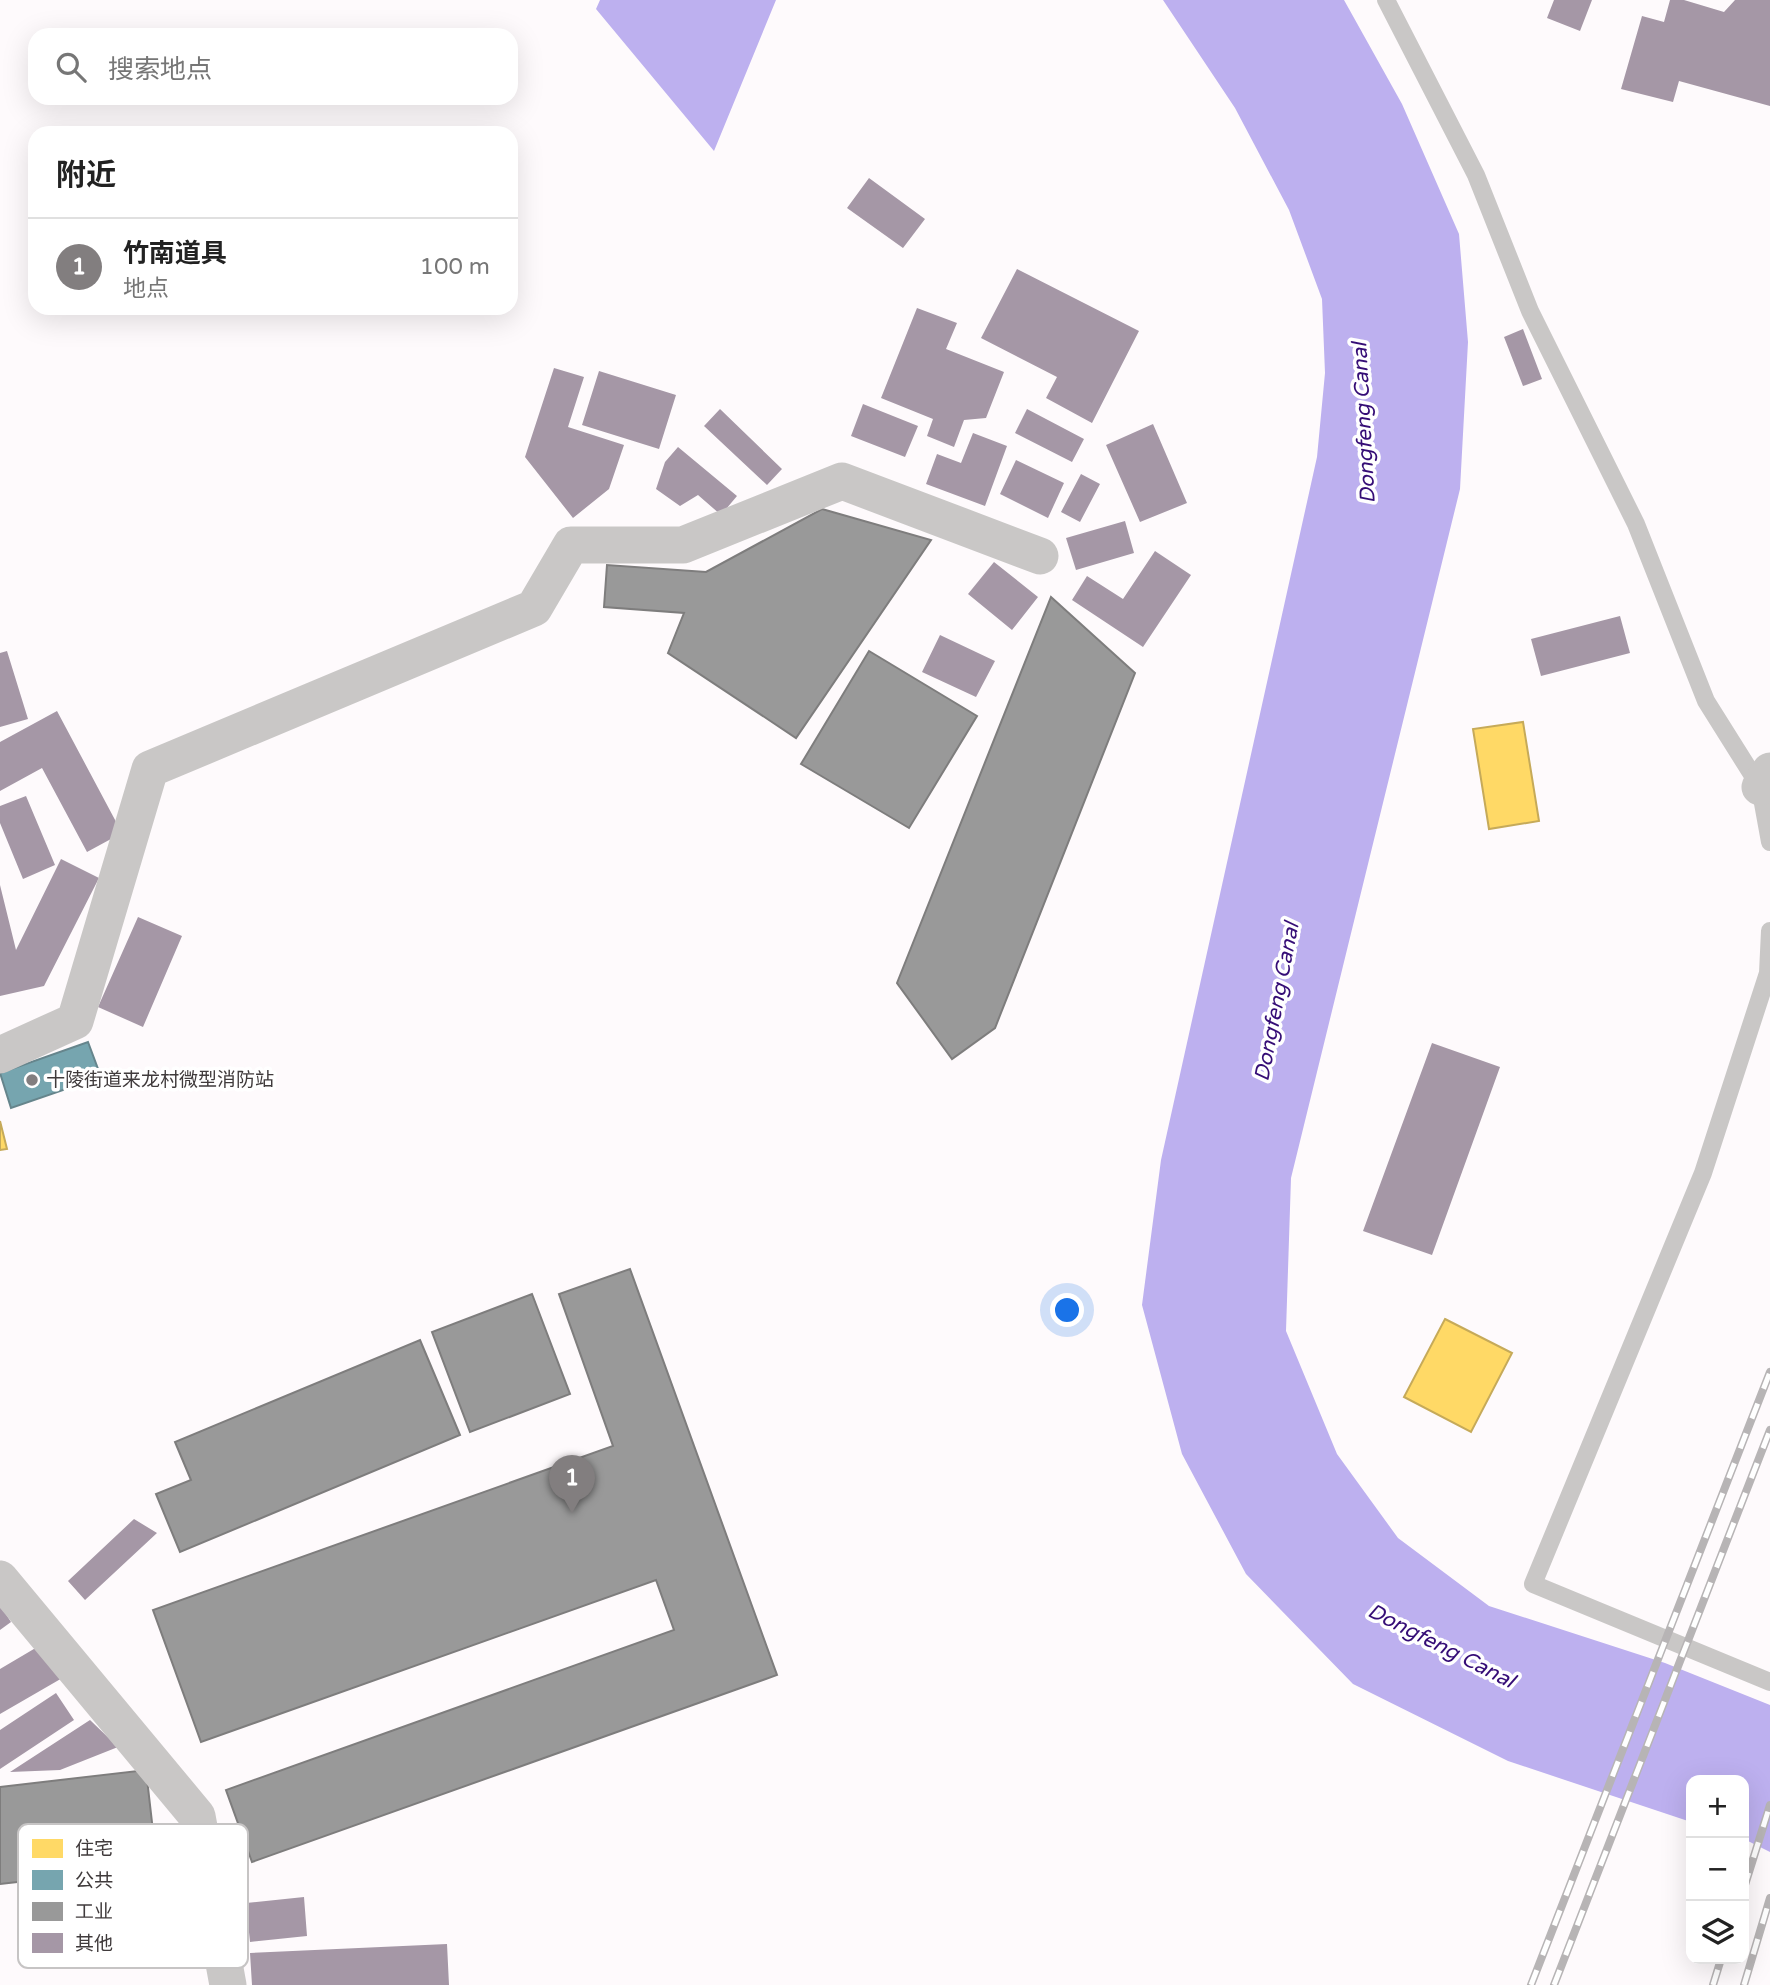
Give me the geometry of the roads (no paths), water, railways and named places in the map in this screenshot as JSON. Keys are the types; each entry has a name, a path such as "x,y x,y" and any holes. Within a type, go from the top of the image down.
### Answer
{"street":[{"path":"0,1055 75,1021 150,769 534,608 571,545 683,545 842,481 1040,556"},
{"path":"0,1579 197,1815 199,1824"}],"lane":[{"path":"1386,0 1476,175 1530,311 1636,524 1706,701 1765,779 1770,842"},
{"path":"1770,930 1768,973 1703,1173 1533,1584 1770,1682"}],"water":[{"path":"600,0 776,0 714,151 596,9"},
{"name":"Dongfeng Canal","path":"1163,0 1344,0 1402,104 1459,234 1468,342 1460,489 1291,1178 1286,1331 1337,1454 1398,1538 1489,1606 1665,1663 1770,1705 1770,1852 1749,1842 1749,1775 1686,1775 1686,1820 1508,1761 1353,1684 1246,1574 1182,1454 1142,1305 1161,1160 1317,457 1325,373 1322,299 1289,210 1235,108"}],"railway":[{"path":"1531,1985 1770,1372"},
{"path":"1554,1985 1770,1430"},
{"path":"1749,1872 1770,1805"},
{"path":"1744,1985 1770,1898"},
{"path":"1713,1985 1719,1964"}],"place":[{"name":"十陵街道来龙村微型消防站","path":"32,1080"},
{"name":"竹南道具","path":"572,1513"}]}
